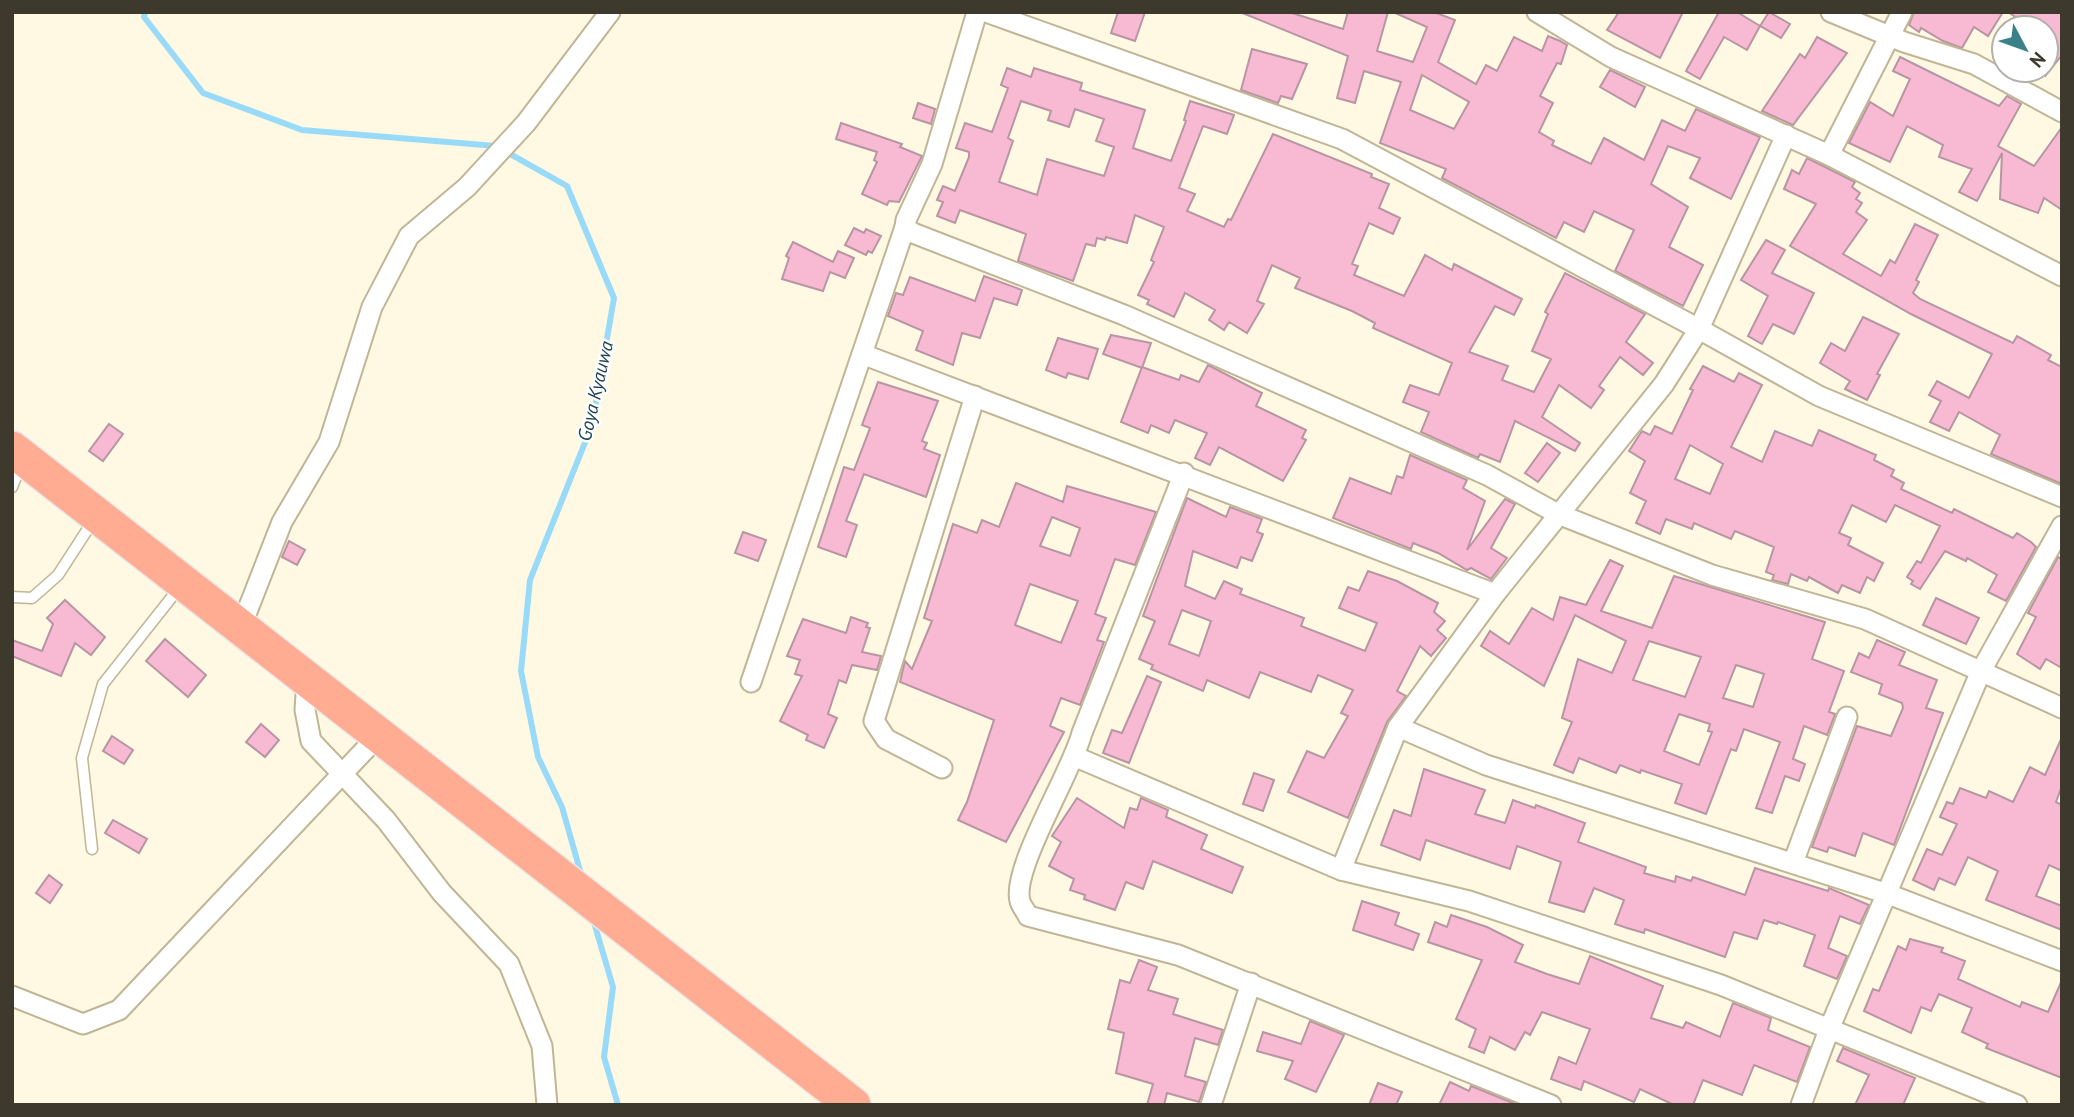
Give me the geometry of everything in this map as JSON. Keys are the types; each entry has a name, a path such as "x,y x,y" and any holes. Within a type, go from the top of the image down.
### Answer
{"highway":[{"path":"16,465 97,515 853,1105"}],"street":[{"path":"241,627 282,522 329,442 372,307 409,236 467,187 526,123 610,12"},
{"path":"751,682 905,227 932,164 977,12"},
{"path":"986,12 1342,139 1819,396 2062,497"},
{"path":"1536,12 1611,57 1829,155 2062,276"},
{"path":"1831,12 1891,37 1974,64 2062,112"},
{"path":"1829,155 1902,12"},
{"path":"1341,870 1379,781 1398,727 1495,594 1664,384 1699,329 1786,135"},
{"path":"905,227 1124,316 1487,475 1558,514 1712,575 1865,619 1952,661 1981,671 2062,708"},
{"path":"862,354 1184,473 1495,594"},
{"path":"942,768 886,739 874,721 975,396"},
{"path":"1184,473 1082,733 1076,757 1024,865 1019,900 1028,916 1178,955 1551,1105"},
{"path":"1801,1105 1830,1027 1981,671 2062,526"},
{"path":"307,679 305,710 311,741 386,820 442,893 509,964 542,1046 547,1105"},
{"path":"1793,863 1847,717"},
{"path":"1398,727 1512,774 1888,894 2062,961"},
{"path":"12,996 83,1024 119,1010 378,736"},
{"path":"1076,757 1341,870 1469,901 1721,985 2017,1105"},
{"path":"1211,1105 1251,984"}],"lane":[{"path":"12,597 32,598 58,575 97,515"},
{"path":"92,849 82,758 103,684 184,582"}],"building":[{"path":"1118,12 1145,12 1135,41 1111,33"},
{"path":"1240,12 1289,12 1343,29 1348,12 1388,12 1377,51 1413,62 1427,27 1393,12 1434,12 1455,20 1438,62 1476,84 1486,65 1497,71 1514,37 1542,51 1548,36 1560,41 1567,45 1561,64 1557,63 1540,96 1553,103 1539,132 1554,141 1552,145 1591,164 1604,138 1644,160 1662,120 1685,131 1696,109 1760,137 1731,199 1690,178 1700,158 1668,146 1651,184 1688,207 1669,247 1703,265 1683,306 1615,271 1634,230 1594,211 1584,232 1564,222 1556,238 1442,178 1446,169 1380,143 1401,82 1364,71 1355,103 1337,98 1348,56","holes":["1422,75 1469,102 1454,129 1410,110"]},
{"path":"1619,12 1683,12 1660,58 1607,30"},
{"path":"1719,12 1737,12 1760,26 1747,50 1724,37 1700,79 1686,71"},
{"path":"1769,12 1790,24 1781,38 1760,26"},
{"path":"1914,12 2003,12 1990,14 1988,36 1974,27 1962,48 1921,28 1919,32 1909,25"},
{"path":"2008,12 2062,12 2060,58 2060,14"},
{"path":"1817,37 1847,53 1793,125 1762,111 1800,54 1805,58"},
{"path":"1252,49 1307,64 1292,99 1281,96 1278,103 1241,90"},
{"path":"1900,57 1999,106 2007,96 2021,104 1998,146 2034,166 2062,127 2062,210 2044,198 2038,213 2000,199 2002,153 1977,201 1959,192 1972,169 1939,157 1943,145 1907,126 1890,162 1849,143 1870,102 1893,116 1910,79 1893,71"},
{"path":"1007,68 1031,77 1034,68 1082,83 1080,90 1145,110 1133,148 1171,161 1186,121 1184,120 1190,101 1234,115 1227,134 1203,126 1179,188 1195,194 1187,211 1224,227 1228,219 1231,220 1273,134 1372,174 1371,177 1389,184 1379,208 1400,218 1393,234 1369,223 1352,264 1358,266 1354,275 1404,296 1425,255 1452,270 1454,264 1522,299 1514,315 1495,306 1469,352 1508,366 1502,380 1534,392 1551,359 1532,351 1548,314 1545,312 1565,273 1645,314 1626,342 1653,363 1643,375 1620,357 1599,386 1604,390 1591,408 1559,385 1542,417 1580,443 1575,451 1515,421 1500,462 1480,454 1478,458 1421,432 1429,412 1403,402 1410,385 1439,395 1452,363 1373,328 1375,323 1352,311 1295,288 1300,278 1272,265 1257,301 1264,304 1247,333 1229,322 1224,330 1209,320 1215,310 1185,293 1174,317 1147,304 1149,300 1138,295 1154,262 1151,260 1164,227 1135,215 1127,243 1106,237 1105,240 1097,238 1095,246 1086,244 1073,281 1018,261 1026,234 960,210 955,223 937,216 943,202 937,200 943,186 955,191 969,157 969,152 956,148 965,123 992,132 1008,88 1001,85","holes":["1021,101 1051,111 1048,120 1069,127 1075,109 1104,119 1096,141 1114,147 1104,176 1047,159 1037,195 999,182 1013,141 1008,138"]},
{"path":"1610,70 1645,87 1635,107 1600,87"},
{"path":"918,103 935,109 931,124 913,118"},
{"path":"841,123 902,144 900,147 922,156 899,202 889,201 887,205 862,194 877,162 874,160 877,152 836,139"},
{"path":"1807,158 1855,182 1852,187 1860,193 1856,199 1862,203 1856,212 1867,220 1843,254 1881,276 1890,260 1895,263 1915,224 1938,235 1916,280 1919,282 1913,293 1920,299 2013,343 2017,336 2051,355 2048,360 2062,367 2062,484 1991,454 2000,435 1959,412 1949,431 1930,422 1941,401 1929,395 1937,381 1969,398 1992,354 1911,314 1790,246 1816,204 1784,189 1792,170 1799,174"},
{"path":"854,228 864,233 866,229 881,236 872,253 868,251 866,255 845,245"},
{"path":"1766,240 1785,250 1772,273 1814,293 1794,334 1773,324 1762,344 1748,336 1768,296 1741,280"},
{"path":"793,242 833,262 838,251 854,258 845,278 830,272 823,291 782,279 789,258 786,256"},
{"path":"984,276 1022,290 1017,305 994,298 980,338 962,333 953,365 916,350 923,331 888,316 896,293 903,295 910,277 975,301"},
{"path":"1863,317 1899,334 1877,374 1880,375 1867,400 1845,389 1850,381 1820,363 1831,343 1845,351"},
{"path":"1111,335 1151,343 1142,368 1103,354"},
{"path":"1058,338 1098,349 1088,379 1068,373 1066,378 1046,370"},
{"path":"1208,365 1262,393 1256,406 1306,430 1302,438 1306,440 1283,481 1219,447 1210,465 1195,458 1207,433 1175,420 1169,433 1151,425 1148,433 1121,422 1142,367 1179,380 1181,375 1199,382"},
{"path":"1703,366 1734,382 1739,373 1762,385 1731,447 1762,462 1775,431 1812,446 1819,430 1876,455 1874,460 1894,470 1891,476 1904,483 1901,489 1952,513 1954,509 2013,538 2017,533 2031,542 2036,547 2006,601 1988,592 1997,575 1967,558 1966,561 1945,551 1920,589 1911,584 1913,581 1907,577 1917,561 1921,563 1940,526 1895,505 1886,522 1852,505 1839,533 1851,538 1848,545 1883,563 1874,581 1867,577 1860,593 1842,585 1838,593 1809,577 1807,581 1791,574 1788,584 1772,580 1774,575 1766,572 1774,547 1735,531 1731,539 1694,523 1692,529 1666,519 1660,534 1636,523 1646,501 1630,493 1645,461 1629,451 1642,431 1650,435 1655,426 1672,434 1693,390 1690,389","holes":["1690,445 1723,464 1710,494 1675,479"]},
{"path":"878,382 938,401 922,441 927,443 924,449 940,455 926,497 864,474 846,521 857,525 846,557 818,547 844,467 854,470 870,428 862,425"},
{"path":"109,424 123,434 103,461 89,451"},
{"path":"1547,443 1560,453 1538,482 1525,473"},
{"path":"1410,455 1467,480 1463,488 1485,501 1467,550 1505,499 1515,504 1491,548 1507,558 1491,579 1413,543 1411,549 1333,518 1350,478 1391,494 1397,476 1403,478"},
{"path":"1016,483 1063,502 1067,486 1156,512 1135,565 1115,559 1095,614 1106,618 1097,640 1104,642 1080,705 1061,698 1050,726 1064,732 1006,842 958,820 967,802 994,720 900,682 905,661 912,669 932,621 924,618 953,524 977,533 982,520 999,527","holes":["1052,517 1080,528 1070,556 1040,546","1030,584 1078,601 1061,643 1015,625"]},
{"path":"1187,498 1226,517 1230,507 1262,519 1257,532 1263,534 1252,561 1241,557 1237,568 1193,551 1185,586 1215,599 1224,581 1242,589 1240,594 1304,618 1301,626 1365,651 1377,623 1339,608 1348,587 1359,591 1368,571 1397,581 1438,603 1434,612 1445,621 1437,630 1446,638 1431,656 1420,646 1397,691 1406,696 1387,722 1348,818 1288,792 1307,751 1324,758 1348,716 1341,713 1353,690 1318,675 1311,692 1260,672 1249,698 1207,680 1203,691 1151,669 1153,665 1139,659 1155,621 1143,616","holes":["1182,610 1211,621 1199,656 1169,644"]},
{"path":"743,532 766,540 758,561 735,553"},
{"path":"289,541 305,550 297,565 282,557"},
{"path":"2058,557 2062,559 2062,668 2046,659 2040,669 2017,654 2036,617 2028,613"},
{"path":"1610,560 1623,566 1601,611 1652,628 1674,576 1825,622 1812,659 1844,671 1829,712 1835,714 1827,735 1804,726 1793,759 1805,764 1799,781 1785,776 1772,813 1756,808 1780,742 1744,729 1736,751 1731,749 1706,814 1675,803 1682,784 1641,770 1640,773 1620,765 1616,773 1579,758 1573,773 1554,765 1572,722 1562,718 1578,659 1612,673 1626,641 1575,615 1544,686 1481,646 1490,631 1509,644 1532,608 1553,620 1560,597 1586,605","holes":["1649,641 1701,657 1685,697 1633,680","1736,665 1764,674 1753,707 1723,698","1679,714 1710,724 1708,731 1712,732 1699,765 1664,751"]},
{"path":"1936,598 1979,618 1966,644 1923,625"},
{"path":"65,600 105,637 91,655 75,643 61,676 12,656 12,640 42,651 53,624 47,618"},
{"path":"851,617 868,623 866,627 870,628 862,652 881,656 877,670 852,665 846,683 839,680 828,714 837,718 824,748 806,740 808,735 780,721 802,676 795,674 800,660 787,656 803,619 846,633"},
{"path":"165,639 206,675 188,697 146,661"},
{"path":"1877,640 1905,652 1899,665 1937,680 1926,708 1943,713 1894,845 1863,833 1855,856 1829,847 1827,852 1812,847 1857,726 1891,736 1903,708 1902,703 1879,694 1882,684 1851,672 1859,653 1869,658"},
{"path":"1147,676 1161,682 1129,763 1103,753 1112,730 1122,733"},
{"path":"261,724 279,740 265,757 246,742"},
{"path":"112,736 133,750 124,764 103,751"},
{"path":"2062,737 2062,786 2056,802 2062,805 2062,871 2049,865 2036,896 2062,906 2062,930 1986,900 1998,871 1968,857 1955,885 1939,878 1934,890 1913,880 1927,849 1942,855 1957,824 1940,817 1947,802 1953,804 1960,788 1986,798 1989,791 2013,802 2030,767 2045,775"},
{"path":"1424,769 1485,790 1475,814 1505,823 1513,800 1535,808 1536,805 1585,823 1578,842 1646,867 1644,873 1675,882 1676,876 1691,881 1693,877 1745,895 1755,868 1828,891 1829,888 1869,905 1860,924 1840,916 1828,948 1847,956 1837,979 1804,966 1815,935 1778,922 1777,924 1764,920 1757,939 1734,932 1725,957 1645,929 1644,933 1627,928 1615,924 1624,900 1594,888 1584,912 1549,902 1561,862 1517,846 1510,869 1426,840 1420,860 1381,845 1394,810 1411,816"},
{"path":"1254,773 1274,780 1263,811 1243,804"},
{"path":"1077,798 1124,828 1130,808 1137,810 1141,798 1168,810 1166,817 1207,835 1201,849 1243,867 1232,893 1153,861 1143,889 1126,882 1115,910 1084,899 1085,895 1070,890 1074,879 1049,866 1061,842 1052,836"},
{"path":"113,820 147,839 139,853 105,833"},
{"path":"49,875 62,885 50,903 36,893"},
{"path":"1362,901 1399,913 1395,925 1419,934 1413,950 1353,930"},
{"path":"1451,915 1487,927 1523,945 1515,962 1547,974 1579,984 1590,956 1663,986 1651,1018 1683,1028 1686,1022 1720,1037 1733,1003 1771,1018 1768,1030 1810,1047 1797,1082 1754,1065 1742,1095 1703,1080 1693,1105 1674,1105 1640,1089 1634,1102 1584,1081 1581,1090 1551,1079 1559,1057 1576,1064 1590,1029 1542,1012 1530,1035 1525,1032 1515,1050 1490,1037 1484,1053 1469,1047 1476,1029 1456,1019 1482,960 1428,942 1435,922 1447,927"},
{"path":"1910,939 1943,948 1941,952 1965,961 1958,979 2020,1007 2022,1002 2048,1012 2062,980 2062,1078 1986,1048 1988,1044 1962,1032 1972,1008 1939,994 1931,1011 1921,1007 1911,1033 1864,1011 1873,989 1879,991 1898,946 1906,950"},
{"path":"1139,960 1157,967 1148,990 1178,999 1173,1014 1223,1030 1218,1045 1195,1038 1185,1076 1206,1082 1199,1102 1167,1093 1164,1105 1147,1105 1153,1084 1116,1073 1124,1033 1108,1029 1120,980 1130,983"},
{"path":"1310,1021 1344,1035 1316,1092 1285,1079 1293,1061 1257,1051 1263,1032 1301,1044"},
{"path":"1843,1048 1915,1078 1903,1105 1855,1105 1869,1075 1837,1061"},
{"path":"1450,1082 1469,1091 1471,1086 1518,1105 1439,1105"},
{"path":"1378,1083 1402,1092 1396,1105 1369,1105"}],"waterway":[{"name":"Goya Kyauwa","path":"145,12 144,17 203,93 302,130 496,146 567,186 614,298 592,425 530,580 521,671 538,757 562,807 581,874"},
{"name":"Goya Kyauwa","path":"593,919 613,987 604,1057 618,1105"}]}
